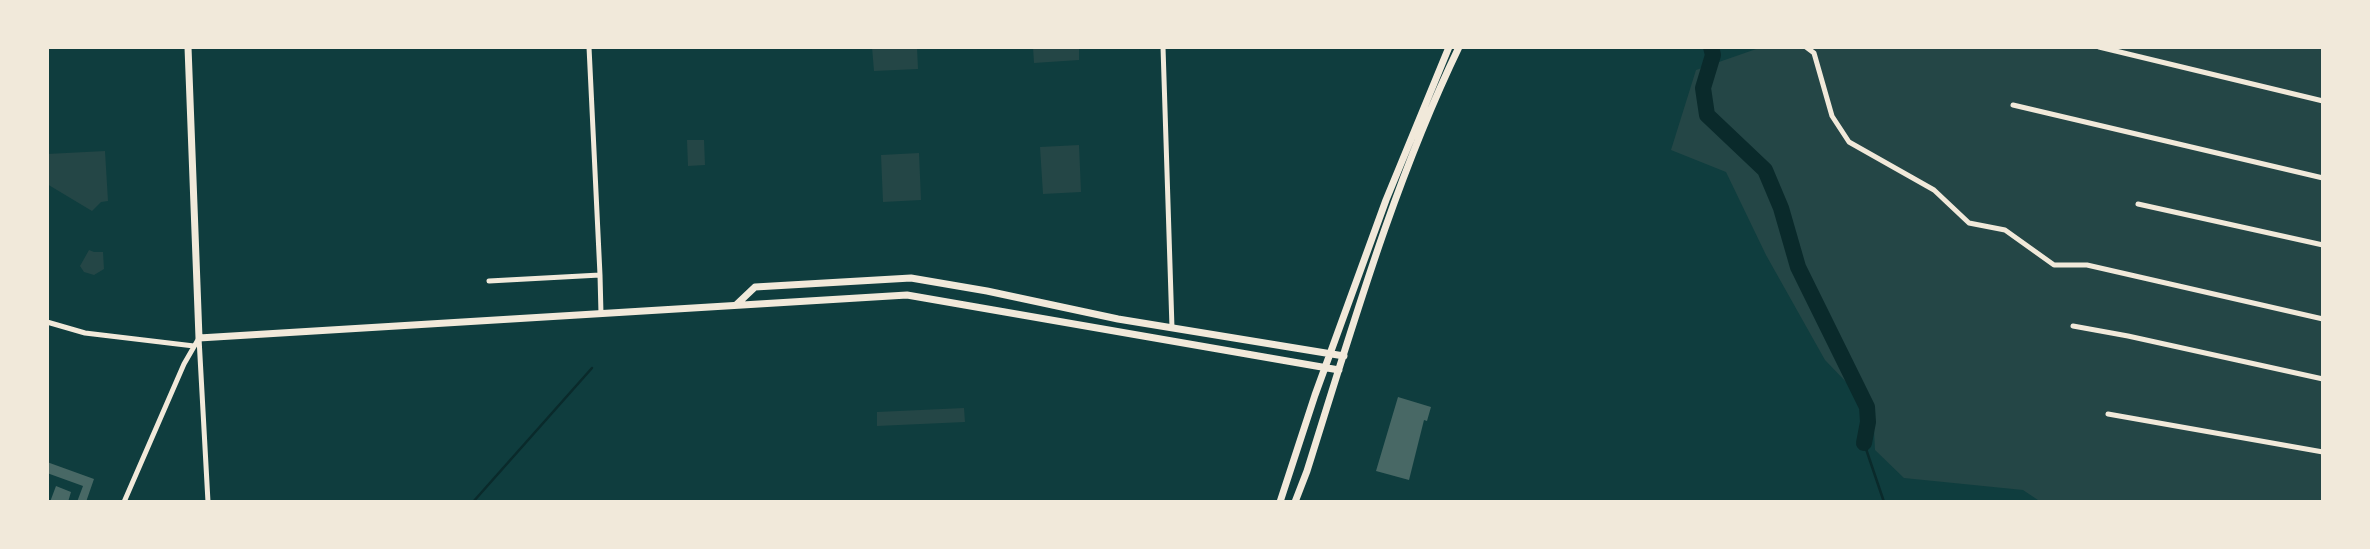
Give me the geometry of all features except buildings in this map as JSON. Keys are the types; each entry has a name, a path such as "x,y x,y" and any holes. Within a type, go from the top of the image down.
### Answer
{"main road":[{"path":"188,47 199,338 907,295 1339,370"},
{"path":"1280,502 1325,368 1410,136 1449,47"},
{"path":"1294,502 1387,221 1459,47"},
{"path":"736,305 755,287 911,278 1118,319 1344,356"},
{"path":"755,287 756,304"},
{"path":"1115,333 1118,319"}],"street":[{"path":"589,47 601,314"},
{"path":"1163,47 1172,328"},
{"path":"1806,47 1814,53 1832,116 1849,142 1934,190 1969,223 2005,230 2054,265 2087,265 2323,319"},
{"path":"2099,47 2323,101"},
{"path":"2013,106 2323,178"},
{"path":"2138,204 2323,245"},
{"path":"489,281 600,275"},
{"path":"47,322 85,333 194,346"},
{"path":"2073,326 2141,338 2323,379"},
{"path":"124,502 184,364 199,338"},
{"path":"199,338 208,502"},
{"path":"2108,414 2323,452"}],"shaded area":[{"path":"872,47 917,47 918,69 874,71"},
{"path":"1033,47 1079,47 1079,60 1034,63"},
{"path":"1762,47 2323,47 2323,502 2041,502 2023,490 1904,478 1875,450 1873,410 1825,360 1766,255 1726,172 1671,150 1696,70"},
{"path":"687,140 704,140 705,165 688,166"},
{"path":"1079,145 1081,192 1043,194 1040,147"},
{"path":"105,151 108,201 101,202 92,211 47,184 47,154"},
{"path":"919,153 921,200 883,202 881,155"},
{"path":"89,250 103,252 104,269 94,275 84,272 80,266"},
{"path":"964,408 965,422 877,426 877,412"}],"waterway":[{"path":"1711,47 1713,55 1703,88 1707,115 1765,170 1781,208 1798,267 1867,407 1868,422 1864,443"},
{"path":"473,502 592,368"},
{"path":"1864,443 1884,502"}]}
